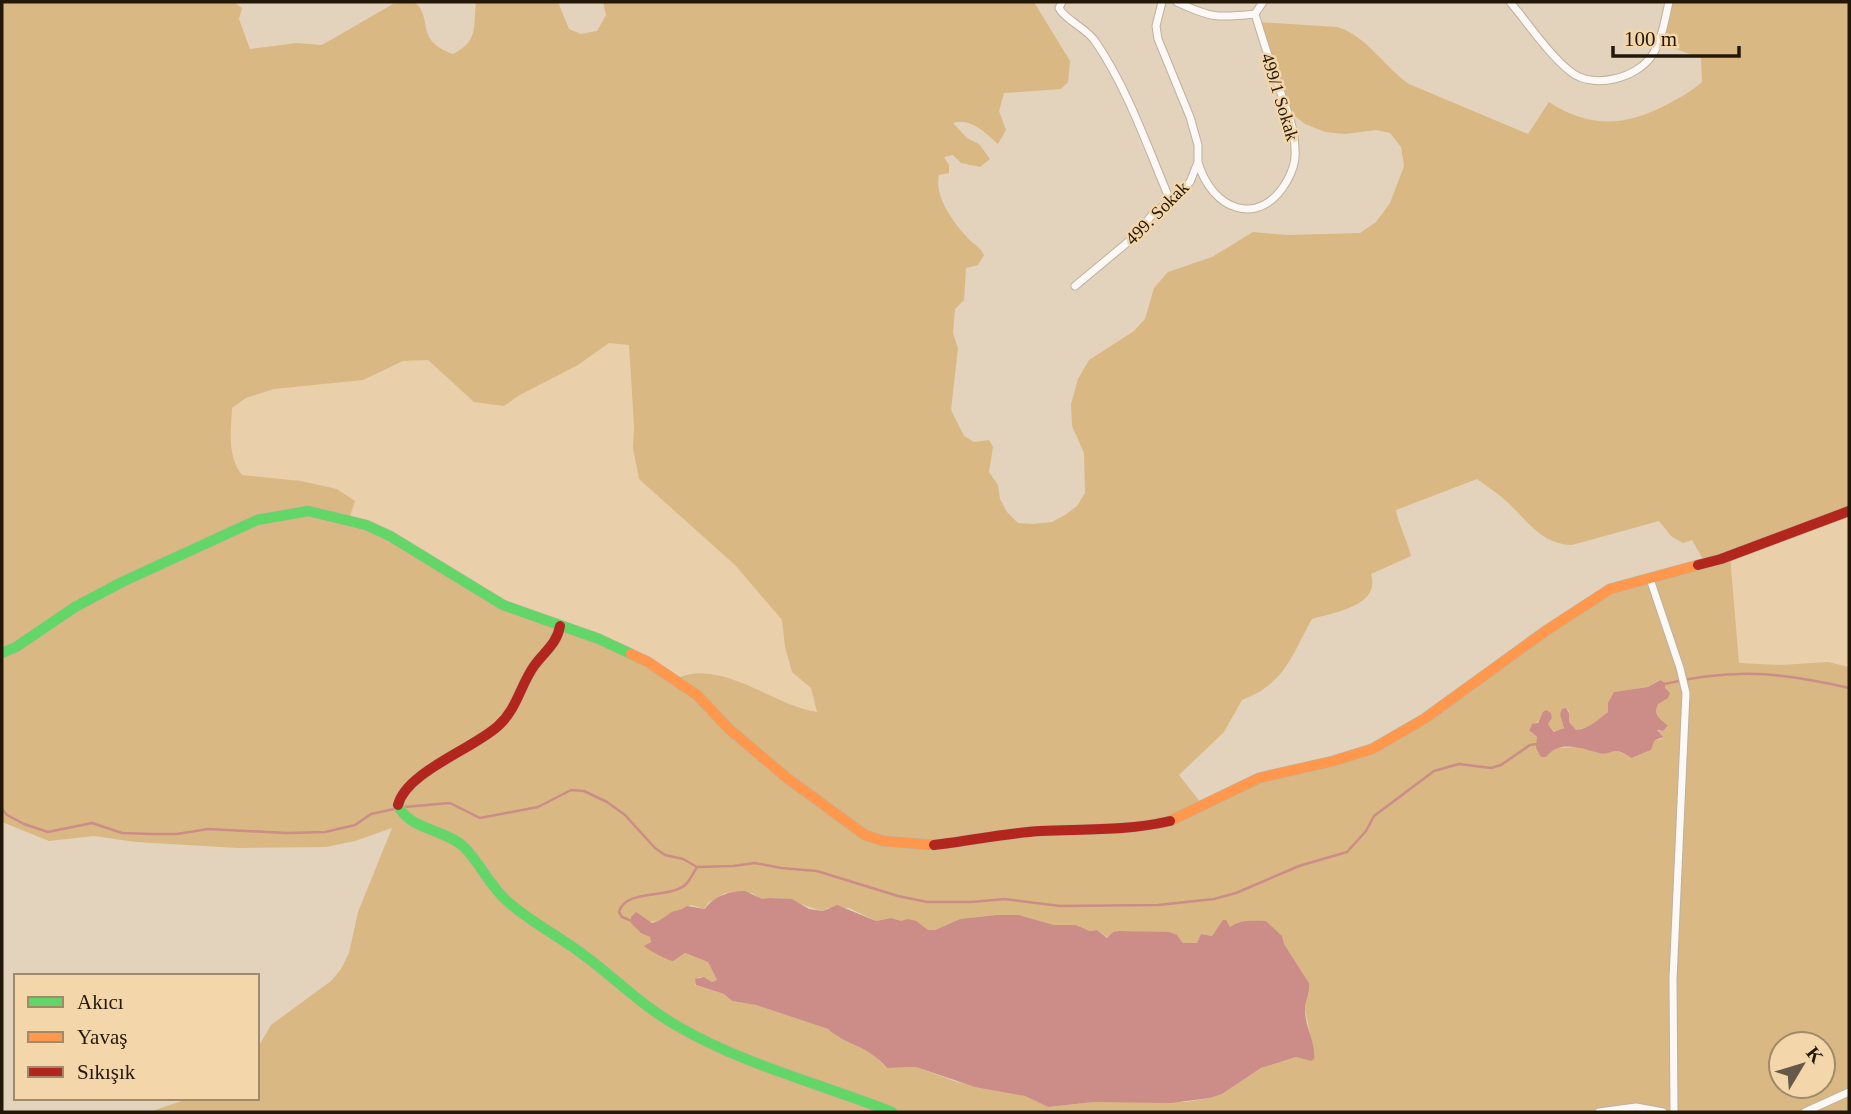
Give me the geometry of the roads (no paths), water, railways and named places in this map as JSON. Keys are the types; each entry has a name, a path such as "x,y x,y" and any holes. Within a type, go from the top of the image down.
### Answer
{"street":[{"path":"1062,2 1059,8 1062,13 1088,33 1122,86 1170,200"},
{"name":"499. Sokak","path":"1075,286 1134,237 1152,215 1190,182 1198,162 1198,145 1190,117 1158,39 1156,26 1162,2"},
{"path":"1177,2 1209,16 1222,18 1255,15 1263,2"},
{"path":"1510,2 1572,73 1587,80 1606,82 1647,63 1658,43 1669,2"},
{"name":"499/1 Sokak","path":"1198,162 1210,187 1224,202 1236,209 1248,209 1270,202 1280,192 1291,172 1296,151 1292,130 1255,15"},
{"path":"2,653 16,647 75,607 189,550 257,520 308,511 366,525 390,536 503,605 622,649 697,695 729,729 787,778 865,835 883,841 930,846 1039,831 1143,827 1173,820 1259,778 1372,749 1423,719 1587,602 1610,589 1721,559 1849,511"},
{"path":"1650,579 1680,667 1686,693 1673,979 1674,1112"},
{"path":"560,626 559,637 536,663 505,721 417,780 401,794 398,807 410,822 455,839 498,892 514,907 678,1026 754,1063 892,1112"},
{"path":"1805,1112 1849,1092"},
{"path":"1598,1112 1636,1107 1663,1112"}],"waterway":[{"path":"1665,684 1713,676 1757,674 1802,678 1849,688"},
{"path":"404,807 450,803 480,818 538,807 571,790 584,791 607,802 625,815 655,848 665,855 683,859 697,867 755,863 817,871 927,902 1005,899 1060,906 1158,905 1214,899 1236,893 1299,866 1347,852 1366,831 1374,816 1434,771 1459,764 1491,768 1501,765 1530,745 1537,744"},
{"path":"2,809 7,815 24,824 48,832 92,823 122,833 152,834 177,834 208,829 325,832 355,825 371,814 394,809"},
{"path":"632,921 622,917 619,912 629,900 676,890 684,886 697,867"}]}
